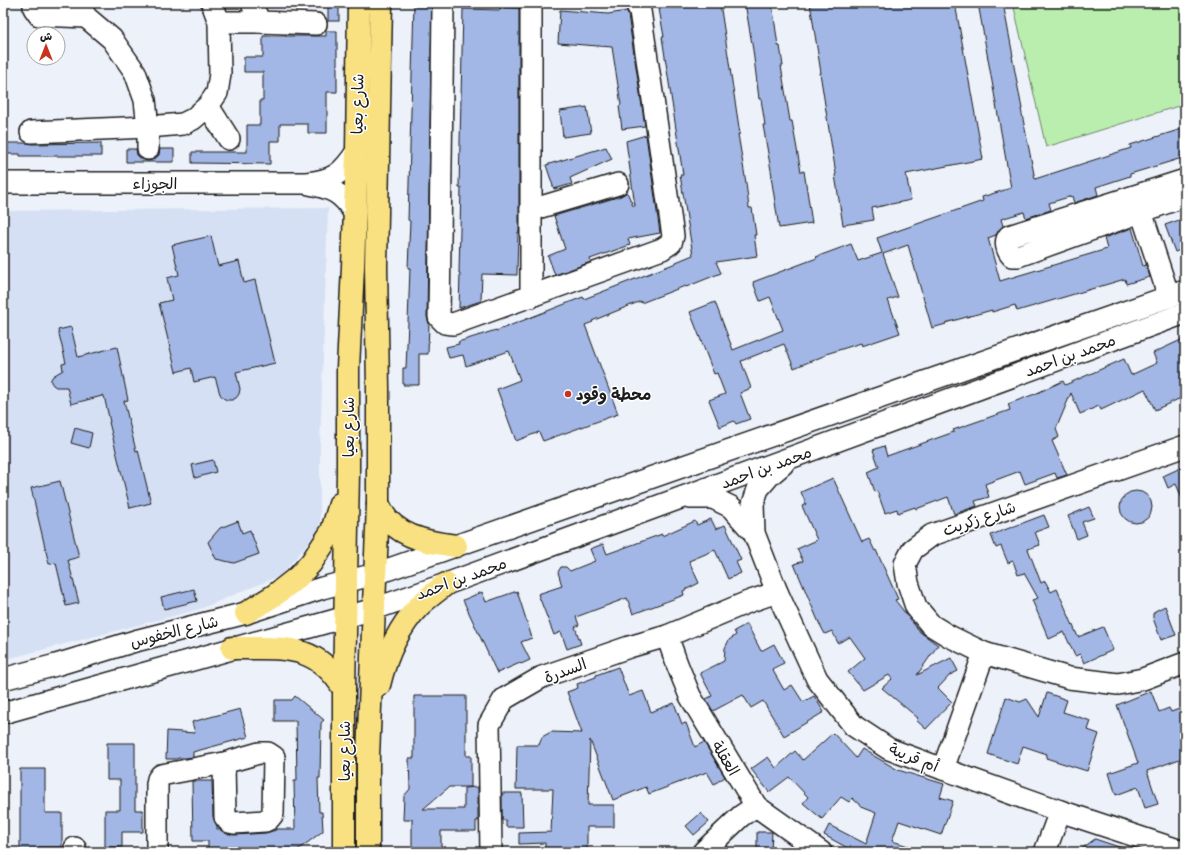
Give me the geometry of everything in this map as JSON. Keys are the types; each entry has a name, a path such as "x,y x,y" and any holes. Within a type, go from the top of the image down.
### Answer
{"main road":[{"name":"شارع بعيا","path":"344,852 344,689 348,472 348,368 357,151 359,3"},
{"name":"شارع بعيا","path":"368,852 368,757 378,504 376,267 381,3"},
{"path":"246,613 275,595 298,577 311,563 332,531 348,472"},
{"path":"378,504 387,520 402,532 418,539 436,544 456,546"},
{"path":"370,721 383,666 398,635 407,620 420,605 446,584"},
{"path":"232,648 288,649 302,652 327,666 336,676 344,689"}],"street":[{"path":"34,3 34,8 39,15 83,10 112,39 134,72 146,100 148,127 148,183"},
{"path":"444,3 442,9 439,317 445,323 453,324 662,249 671,243 674,236 640,11 636,3"},
{"path":"531,3 531,297"},
{"path":"31,132 183,124 193,119 208,106 217,93 220,74 216,13 256,12 316,24"},
{"path":"208,106 229,139"},
{"path":"306,183 328,179 337,175 345,168 357,151"},
{"path":"1185,180 1139,204 1018,256 1012,256 1008,253 1006,243 1009,236 1139,204 1185,196"},
{"name":"الجوزاء","path":"3,183 306,183"},
{"path":"306,183 334,191 343,197 354,213"},
{"path":"531,210 618,184"},
{"path":"1139,204 1177,294"},
{"name":"محمد بن احمد","path":"346,583 802,426 930,379 1177,294"},
{"name":"محمد بن احمد","path":"345,617 374,609 446,584 1185,313"},
{"name":"شارع زكريت","path":"1185,446 932,535 913,549 905,564 908,583 916,607 931,625 949,636 984,653 1069,678 1118,684 1143,679 1185,663"},
{"name":"أم قريبة","path":"791,458 770,475 758,489 753,504 754,533 777,592 817,679 854,726 889,748 1060,811 1184,852"},
{"name":"أم قريبة","path":"680,499 713,498 731,507 754,533"},
{"name":"شارع الخفوس","path":"3,679 56,665 134,641 246,613 322,588 346,583"},
{"name":"السدرة","path":"491,852 489,725 504,699 542,678 630,647 667,636 748,602 777,592"},
{"name":"شارع الخفوس","path":"3,713 345,617"},
{"name":"العقلة","path":"667,636 690,696 756,806 820,852"},
{"path":"944,769 984,653"},
{"path":"157,852 158,778 161,775 224,763"},
{"path":"703,852 741,816 756,806"},
{"path":"1045,852 1060,811"}],"shaded area":[{"path":"328,208 320,446 320,529 281,575 200,609 3,660 3,211"}],"green space":[{"path":"1013,3 1185,3 1185,104 1046,147"}],"building":[{"path":"328,3 339,3 339,21 328,21"},
{"path":"414,3 432,3 427,317 429,323 428,354 419,354 419,385 403,385 403,368 406,368 410,268 408,268 410,221 408,220"},
{"path":"658,3 720,3 740,134 738,134 749,208 752,208 756,235 754,235 757,256 716,262 721,273 641,303 641,301 585,325 618,414 543,441 539,432 516,441 497,389 520,380 509,351 466,366 463,355 449,358 446,347 496,331 583,297 584,299 693,255 680,175 683,175"},
{"path":"745,3 772,3 778,46 780,46 783,66 781,66 790,121 792,121 801,172 804,171 812,223 779,228 763,125 765,125 761,99 759,99"},
{"path":"810,3 955,3 983,159 906,174 911,200 872,208 874,220 843,225"},
{"path":"978,3 1003,3 1021,109 1035,179 1131,148 1130,145 1185,128 1185,155 1181,156 1182,158 1130,174 1130,176 1096,187 1098,195 1074,203 1072,196 1049,203 1051,210 1026,218 1024,212 1001,219 1003,226 996,235 988,238 1000,281 1107,249 1104,238 1132,228 1143,266 1146,265 1150,277 1126,284 1125,279 1017,311 1015,305 992,312 992,310 932,328 908,245 883,254 898,297 888,300 900,333 862,346 861,343 826,354 794,368 784,344 741,361 751,388 740,393 750,419 736,424 734,421 720,427 709,400 725,394 717,373 714,374 690,312 715,302 733,350 783,330 770,297 760,301 753,282 851,244 858,261 882,253 877,238 983,201 982,197 1011,188"},
{"path":"500,7 519,8 519,232 517,275 482,274 481,301 459,308 461,187 459,187 463,9 500,10"},
{"path":"560,10 608,14 627,11 645,126 622,129 619,106 621,105 612,47 558,43"},
{"path":"326,31 337,31 337,92 327,92 327,133 308,133 308,124 280,124 280,141 270,141 270,164 192,163 192,152 247,152 247,125 260,125 260,100 263,100 263,72 244,72 244,57 263,57 263,36 326,36"},
{"path":"587,107 591,133 563,137 560,111"},
{"path":"646,135 660,233 628,239 630,245 590,259 591,262 555,275 548,256 565,249 554,216 621,196 627,192 633,206 635,206 626,141"},
{"path":"3,143 101,143 101,156 20,156 20,154 3,154"},
{"path":"606,147 612,159 570,178 572,184 554,189 546,165"},
{"path":"126,149 136,149 137,155 148,161 159,155 160,149 174,149 174,162 126,162"},
{"path":"1185,218 1185,248 1175,252 1165,225"},
{"path":"211,236 218,266 239,261 244,283 255,280 275,363 236,372 240,389 239,394 232,400 223,398 220,394 215,377 194,382 191,368 176,372 159,303 172,300 167,278 179,275 172,245"},
{"path":"71,327 78,357 117,347 128,400 124,401 151,503 130,508 104,396 102,395 71,404 67,387 56,387 51,382 53,376 63,370 62,364 66,363 58,330"},
{"path":"1181,340 1185,348 1185,396 1155,410 1145,389 1101,410 1099,406 1080,414 1071,393 1056,429 1059,437 1052,441 1067,475 1057,478 1055,473 1025,484 1020,471 985,484 989,497 975,501 977,506 954,514 948,497 916,509 915,507 898,513 897,509 885,513 868,472 879,467 873,450 884,446 887,456 954,432 953,430 1010,410 1008,404 1063,381 1065,385 1124,359 1131,375 1157,363 1153,353"},
{"path":"75,428 92,433 89,448 71,443"},
{"path":"213,460 216,472 195,478 192,465"},
{"path":"1185,466 1185,505 1176,484 1168,488 1163,476"},
{"path":"833,478 862,542 869,539 875,551 876,550 898,599 895,600 920,632 938,645 917,675 951,658 958,671 950,675 938,688 952,702 926,729 916,720 918,718 882,688 892,679 889,675 863,690 848,672 865,658 850,637 838,643 832,631 825,634 794,564 803,561 797,549 817,540 802,506 806,504 801,492"},
{"path":"60,481 79,557 68,560 79,603 66,606 56,563 49,564 31,488"},
{"path":"1133,491 1139,491 1148,495 1152,507 1148,519 1139,523 1133,523 1124,519 1120,510 1120,504 1124,495"},
{"path":"1089,507 1094,518 1082,522 1087,535 1077,539 1068,516"},
{"path":"1044,515 1049,527 1035,532 1040,545 1028,549 1041,583 1045,581 1051,592 1057,589 1078,637 1103,627 1113,650 1084,663 1080,654 1075,656 1064,632 1049,639 1032,600 1038,598 1024,573 1018,575 1013,561 1008,563 1001,546 996,548 991,535"},
{"path":"711,519 716,529 725,525 741,560 736,562 741,573 728,579 715,550 689,561 699,583 683,591 684,595 633,614 627,598 576,617 579,625 575,627 581,644 567,649 561,632 554,635 538,594 562,586 558,572 561,567 566,567 570,571 595,561 590,549 603,544 607,554 662,534 662,536 695,521 697,525"},
{"path":"238,521 242,533 250,530 259,554 234,563 216,559 208,542 220,528"},
{"path":"194,589 197,601 164,609 161,597"},
{"path":"517,591 532,638 521,642 530,660 497,673 463,600 482,592 486,602"},
{"path":"1165,606 1176,635 1161,640 1153,614 1155,611"},
{"path":"747,624 761,651 774,644 784,663 772,669 784,690 792,685 803,702 814,696 824,712 784,736 763,701 751,708 743,695 713,711 706,699 712,696 700,673 724,661 725,648 729,640 736,635 734,631"},
{"path":"618,667 629,696 643,691 651,712 674,703 682,724 686,723 695,747 704,742 725,777 714,784 707,772 649,794 646,787 613,800 590,740 588,805 614,805 614,827 587,827 587,852 545,852 545,843 519,844 519,833 551,832 553,789 516,789 517,745 539,745 542,737 551,732 582,733 567,692 578,688 577,684"},
{"path":"1151,691 1159,712 1169,708 1171,712 1182,708 1185,717 1185,757 1147,771 1158,804 1145,808 1138,787 1116,795 1109,773 1138,763 1117,705"},
{"path":"1047,693 1067,700 1063,712 1091,721 1088,730 1099,734 1087,771 1046,758 1047,754 1023,746 1017,764 988,754 1006,697 1020,702 1027,699 1039,717"},
{"path":"295,696 324,720 321,723 320,778 318,778 319,812 322,812 323,831 295,852 208,852 208,841 193,841 192,781 212,781 213,817 217,829 227,834 235,835 266,833 276,829 295,829 294,781 297,781 296,721 275,721 275,700 292,700"},
{"path":"414,696 466,696 466,756 471,756 471,787 449,787 423,809 464,809 464,788 478,787 478,821 476,821 476,831 441,831 441,848 412,849 412,818 410,820 403,820 404,796 410,789 409,758 414,758"},
{"path":"240,709 248,737 193,752 193,757 166,759 167,731 195,733 192,722"},
{"path":"833,733 856,758 862,749 898,770 944,784 940,797 953,801 941,835 899,821 892,841 918,849 917,852 855,852 824,835 829,825 866,844 876,813 863,808 852,798 849,802 841,797 822,819 803,803 808,797 789,777 769,792 751,769 768,757 776,768 795,751 803,760"},
{"path":"107,743 135,743 135,810 143,810 143,832 122,832 122,847 105,847 105,810 120,810 120,780 107,780"},
{"path":"20,769 45,769 45,813 62,813 62,847 39,847 39,850 20,850"},
{"path":"502,793 522,793 523,827 506,827 506,820 502,820"},
{"path":"701,813 709,822 694,835 686,826"},
{"path":"757,832 772,832 771,852 757,852"},
{"path":"1095,839 1128,850 1128,852 1077,852"}],"place":[{"name":"محطة وقود","path":"568,394"}]}
